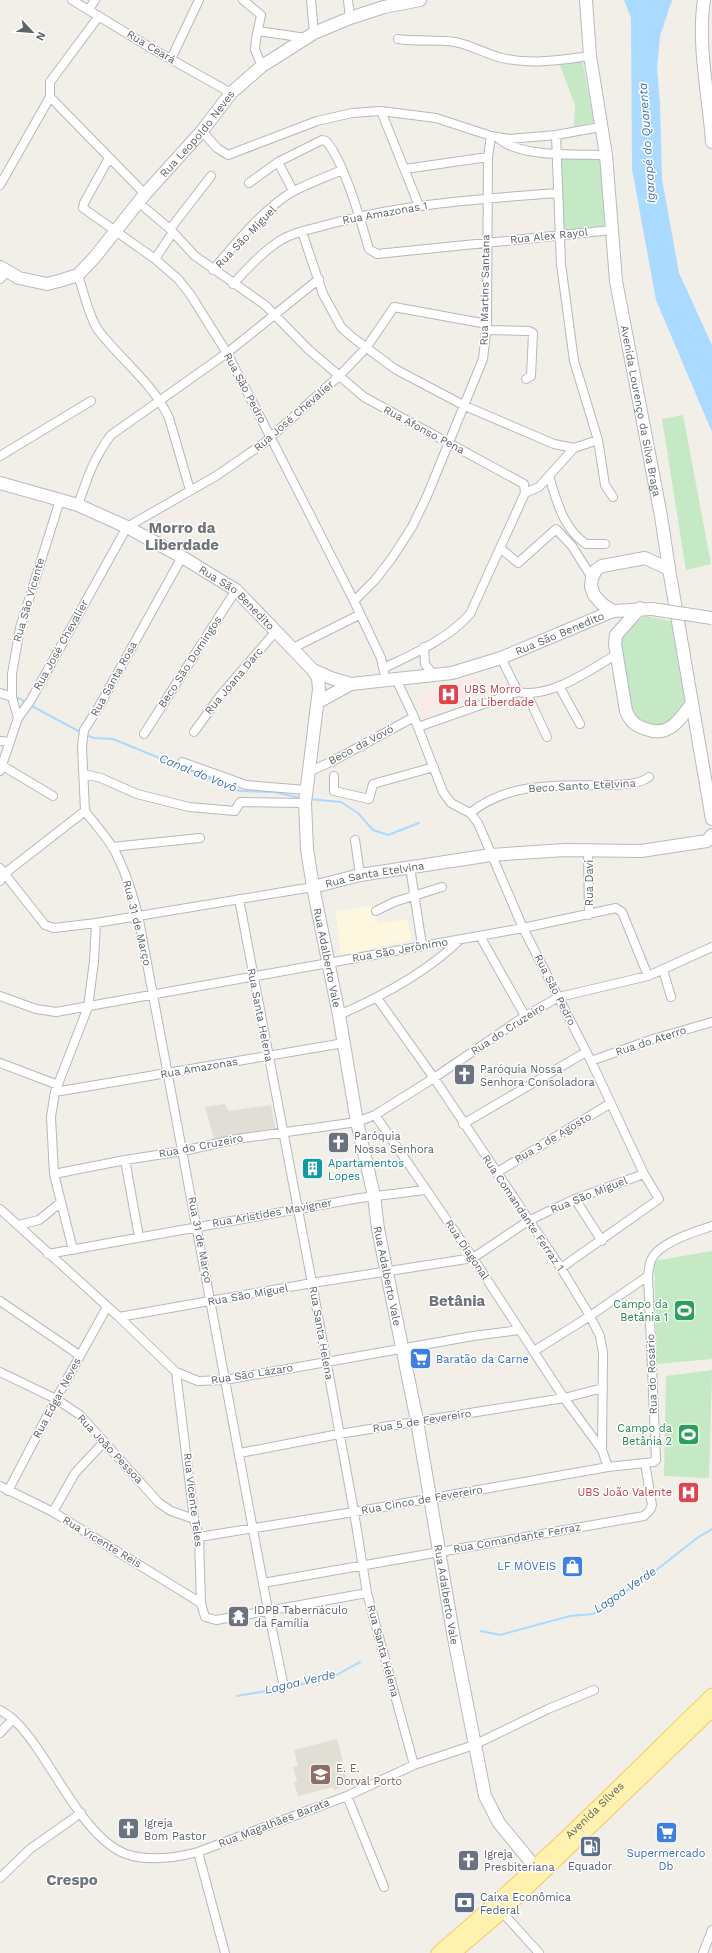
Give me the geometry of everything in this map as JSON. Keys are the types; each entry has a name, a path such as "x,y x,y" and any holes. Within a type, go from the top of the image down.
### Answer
{"main road":[{"name":"Avenida Silves","path":"438,1953 492,1906 596,1810 712,1695"},
{"name":"Avenida Silves","path":"454,1953 502,1912 712,1710"}],"street":[{"name":"Rua Ceará","path":"72,0 231,93"},
{"path":"89,9 95,0"},
{"path":"171,59 199,0"},
{"path":"243,0 261,15 255,50 262,66"},
{"path":"258,31 310,35 311,0"},
{"path":"348,0 350,18"},
{"name":"Rua Leopoldo Neves","path":"2,272 46,284 78,275 94,258 145,194 202,130 231,93 262,66 310,35 350,18 384,7 420,0"},
{"name":"Avenida Lourenço da Silva Braga","path":"586,0 590,56 600,127 606,155 616,281 662,516 669,569 712,819"},
{"path":"704,0 702,16 703,39 712,142"},
{"path":"0,185 50,97 50,82 99,16"},
{"path":"398,39 421,41 436,39 457,42 502,58 523,62 542,62 590,56"},
{"path":"50,97 145,194"},
{"path":"381,111 419,206"},
{"path":"202,130 217,148 228,155 323,119 346,114 381,111 436,118 494,137 508,145 524,150 556,154 606,155"},
{"path":"494,137 521,139 556,135 600,127"},
{"path":"556,135 557,192 561,264 570,321 574,360 598,440 605,485 613,498"},
{"name":"Rua Martins Santana","path":"354,602 375,580 412,527 465,406 483,359 486,327 488,158 494,137"},
{"path":"249,183 278,162 322,140 328,142 342,170 360,216"},
{"name":"Rua São Pedro","path":"109,158 84,203 83,206 85,210 155,259 178,279 190,294 227,353 354,602 388,675 414,717 443,792 451,803 470,813 478,823 523,928 591,1061 644,1174 659,1199 602,1241 561,1268"},
{"path":"405,168 488,158"},
{"path":"278,162 293,191"},
{"name":"Rua São Miguel","path":"213,270 252,226 293,191 342,170"},
{"path":"155,259 172,230 211,176"},
{"name":"Rua Amazonas 1","path":"233,284 260,255 275,243 302,232 360,216 419,206 557,192"},
{"name":"Rua Afonso Pena","path":"145,208 172,230 195,256 265,305 288,329 364,397 520,480 525,486 525,493"},
{"name":"Rua Alex Rayol","path":"360,216 369,249 377,254 612,230"},
{"path":"302,232 323,294 341,327 366,348 402,373 465,406 554,444 574,448 598,440"},
{"path":"78,275 91,318 98,330 132,366 164,407 169,418 190,490"},
{"path":"78,505 91,467 99,450 110,435 227,353 319,279"},
{"name":"Rua José Chevalier","path":"18,718 28,704 127,527 216,476 271,438 339,376 366,348 392,308 396,306 486,327"},
{"path":"486,327 529,331 533,334 531,376 526,379"},
{"path":"0,456 91,400"},
{"path":"388,675 424,648 461,625 470,614 525,493 539,487 574,448"},
{"path":"549,476 560,510 569,528 586,544 605,544"},
{"name":"Rua São Benedito","path":"0,483 78,505 127,527 182,557 236,590 291,649 313,670 331,678 351,684"},
{"name":"Rua São Vicente","path":"18,718 11,694 12,674 20,628 60,500"},
{"path":"500,548 518,563 556,529 572,546 592,578"},
{"name":"Rua Santa Rosa","path":"85,811 82,746 83,733 182,557"},
{"path":"613,612 602,604 594,595 591,586 592,578 596,570 602,566 633,559 650,559 669,569"},
{"name":"Beco São Domingos","path":"144,734 236,590"},
{"path":"646,609 616,635 617,654 626,711 630,720 638,727 652,732 661,732 676,723 692,703"},
{"name":"Rua São Benedito","path":"318,702 351,684 388,675 434,676 465,670 501,658 613,612 646,609 712,618"},
{"path":"291,649 359,615"},
{"name":"Rua Joana Darc","path":"194,732 220,696 276,632"},
{"path":"424,648 425,664 434,676"},
{"path":"418,727 518,692 527,694 560,686 617,654"},
{"path":"501,658 518,692"},
{"name":"Rua Adalberto Vale","path":"313,670 319,684 318,702 305,797 306,842 313,887 339,1015 357,1122 374,1196 378,1229 401,1350 417,1421 438,1551 485,1796 499,1823 535,1866"},
{"path":"560,686 580,724"},
{"path":"0,693 11,694"},
{"path":"527,694 547,737"},
{"name":"Beco da Vovó","path":"308,772 333,761 414,717"},
{"path":"18,718 1,768 53,796"},
{"path":"0,741 10,742"},
{"path":"182,762 246,785 305,797"},
{"path":"334,776 334,791 369,799 373,784 434,768"},
{"path":"84,774 101,778 136,794 189,807 235,811 240,802 305,797"},
{"name":"Beco Santo Etelvina","path":"470,813 498,795 516,790 546,787 636,784 641,783 649,777"},
{"path":"1,874 85,811"},
{"name":"Rua 31 de Março","path":"85,811 112,847 126,875 138,915 240,1453 268,1610 283,1682"},
{"name":"Rua Santa Etelvina","path":"1,874 45,925 54,928 96,923 313,887 360,875 492,855 565,850 641,851 698,844 707,841 712,835"},
{"path":"112,847 200,838"},
{"path":"355,840 360,875"},
{"name":"Rua Davi","path":"588,851 589,915"},
{"path":"410,867 422,945"},
{"path":"376,911 414,895 442,887"},
{"name":"Rua Santa Helena","path":"239,899 282,1132 312,1283 354,1512 367,1593 414,1765"},
{"name":"Rua São Jerônimo","path":"0,996 46,1012 88,1007 422,945 523,928 616,908 622,912 648,976"},
{"path":"73,1250 60,1203 54,1174 51,1117 56,1088 88,1007 94,961 96,923"},
{"path":"480,936 525,1016"},
{"path":"339,1015 377,998 446,953 461,939"},
{"name":"Rua do Cruzeiro","path":"54,1174 125,1160 183,1151 219,1142 357,1122 375,1115 434,1078 525,1016 559,997 648,976 712,947"},
{"path":"663,970 671,997"},
{"name":"Rua Comandante Ferraz 1","path":"377,998 434,1078 462,1124 561,1268 590,1316 600,1336 603,1353 602,1450"},
{"name":"Rua do Aterro","path":"591,1061 653,1039 712,1022"},
{"name":"Rua Amazonas","path":"56,1088 168,1074 268,1055 344,1043"},
{"path":"462,1124 586,1052"},
{"path":"0,1062 56,1088"},
{"name":"Rua 3 de Agosto","path":"496,1172 611,1103"},
{"name":"Rua Diagonal","path":"375,1115 473,1258 564,1398 602,1450 608,1467"},
{"path":"125,1160 139,1237"},
{"name":"Rua São Miguel","path":"119,1317 312,1283 473,1258 528,1221 575,1198 644,1174"},
{"name":"Rua Aristides Mavigner","path":"48,1254 297,1209 374,1196 425,1190"},
{"path":"575,1198 602,1241"},
{"path":"19,1224 39,1220 60,1203"},
{"name":"Rua São Lázaro","path":"0,1209 19,1224 48,1254 119,1317 176,1372 198,1381 225,1380 401,1350 473,1336 519,1330"},
{"name":"Rua do Rosário","path":"646,1463 654,1462 656,1460 648,1276 650,1261 654,1254 666,1245 712,1226"},
{"path":"534,1352 648,1276"},
{"path":"0,1301 80,1355"},
{"name":"Rua Edgar Neves","path":"8,1491 56,1399 108,1307"},
{"name":"Rua João Pessoa","path":"0,1372 56,1399 80,1416 159,1503 171,1510 194,1519"},
{"name":"Rua Vicente Teles","path":"176,1372 194,1519 199,1537 201,1603 205,1617 216,1620 268,1610"},
{"name":"Rua 5 de Fevereiro","path":"240,1453 339,1434 564,1398 603,1388"},
{"path":"53,1512 76,1473 104,1442"},
{"name":"Rua Cinco de Fevereiro","path":"199,1537 253,1527 354,1512 608,1467 646,1463"},
{"name":"Rua Comandante Ferraz","path":"263,1583 438,1551 644,1516 650,1510 652,1505 646,1463"},
{"name":"Rua Vicente Reis","path":"0,1486 53,1512 201,1603"},
{"path":"268,1610 367,1593"},
{"name":"Rua Magalhães Barata","path":"0,1710 13,1719 48,1762 81,1813 95,1831 111,1845 125,1853 143,1858 164,1858 180,1857 198,1852 347,1796 414,1765 474,1745 548,1709 594,1690"},
{"path":"0,1733 13,1719"},
{"path":"347,1796 384,1887"},
{"path":"0,1878 30,1850 81,1813"},
{"path":"198,1852 225,1953"},
{"path":"502,1912 540,1953"},
{"path":"703,1953 712,1930"}],"shaded area":[{"name":"UBS Morro da Liberdade","path":"473,676 479,692 423,714 417,698"},
{"path":"372,905 378,924 407,919 412,940 341,955 336,912"},
{"path":"225,1104 228,1111 271,1105 275,1128 214,1139 205,1107"},
{"path":"360,1155 362,1166 330,1172 329,1162"},
{"name":"E. E. Dorval Porto","path":"337,1739 348,1781 339,1784 340,1788 334,1790 333,1787 298,1796 294,1782 297,1781 293,1767 298,1766 294,1750"}],"green space":[{"path":"582,59 594,122 574,127 575,105 559,63"},
{"path":"561,158 603,160 606,226 561,231"},
{"path":"683,415 711,564 686,570 662,419"},
{"path":"645,616 671,621 690,696 674,721 658,730 631,715 617,640 623,630"},
{"name":"Campo da Betânia 1","path":"712,1251 712,1359 657,1364 654,1261"},
{"name":"Campo da Betânia 2","path":"712,1370 709,1478 664,1476 666,1376"}],"water":[{"name":"Igarapé do Quarenta","path":"624,0 672,0 660,36 657,68 660,104 662,179 679,273 712,345 712,432 656,300 632,169 631,18"}],"waterway":[{"name":"Canal do Vovô","path":"14,696 26,702"},
{"name":"Canal do Vovô","path":"30,705 82,733"},
{"name":"Canal do Vovô","path":"86,735 94,738 113,739 240,791 275,792 300,798"},
{"name":"Canal do Vovô","path":"309,799 341,802 358,813 373,830 388,835 419,823"},
{"name":"Lagoa Verde","path":"481,1631 500,1635 570,1616 593,1614 654,1572 697,1538 712,1529"},
{"name":"Lagoa Verde","path":"237,1696 290,1687 333,1677 360,1662"}],"place":[{"name":"UBS Morro da Liberdade","path":"448,695"},
{"name":"Paróquia Nossa Senhora Consoladora","path":"464,1075"},
{"name":"Paróquia Nossa Senhora","path":"338,1142"},
{"name":"Apartamentos Lopes","path":"312,1169"},
{"name":"Campo da Betânia 1","path":"684,1310"},
{"name":"Baratão da Carne","path":"420,1359"},
{"name":"Campo da Betânia 2","path":"688,1434"},
{"name":"UBS João Valente","path":"688,1492"},
{"name":"LF MÓVEIS","path":"572,1566"},
{"name":"IDPB Tabernáculo da Família","path":"239,1616"},
{"name":"E. E. Dorval Porto","path":"320,1774"},
{"name":"Igreja Bom Pastor","path":"128,1829"},
{"name":"Supermercado Db","path":"666,1833"},
{"name":"Equador","path":"590,1846"},
{"name":"Igreja Presbiteriana","path":"468,1860"},
{"name":"Caixa Econômica Federal","path":"465,1903"}],"district":[{"name":"Morro da Liberdade","path":"182,536"},
{"name":"Betânia","path":"457,1301"},
{"name":"Crespo","path":"72,1880"}]}
